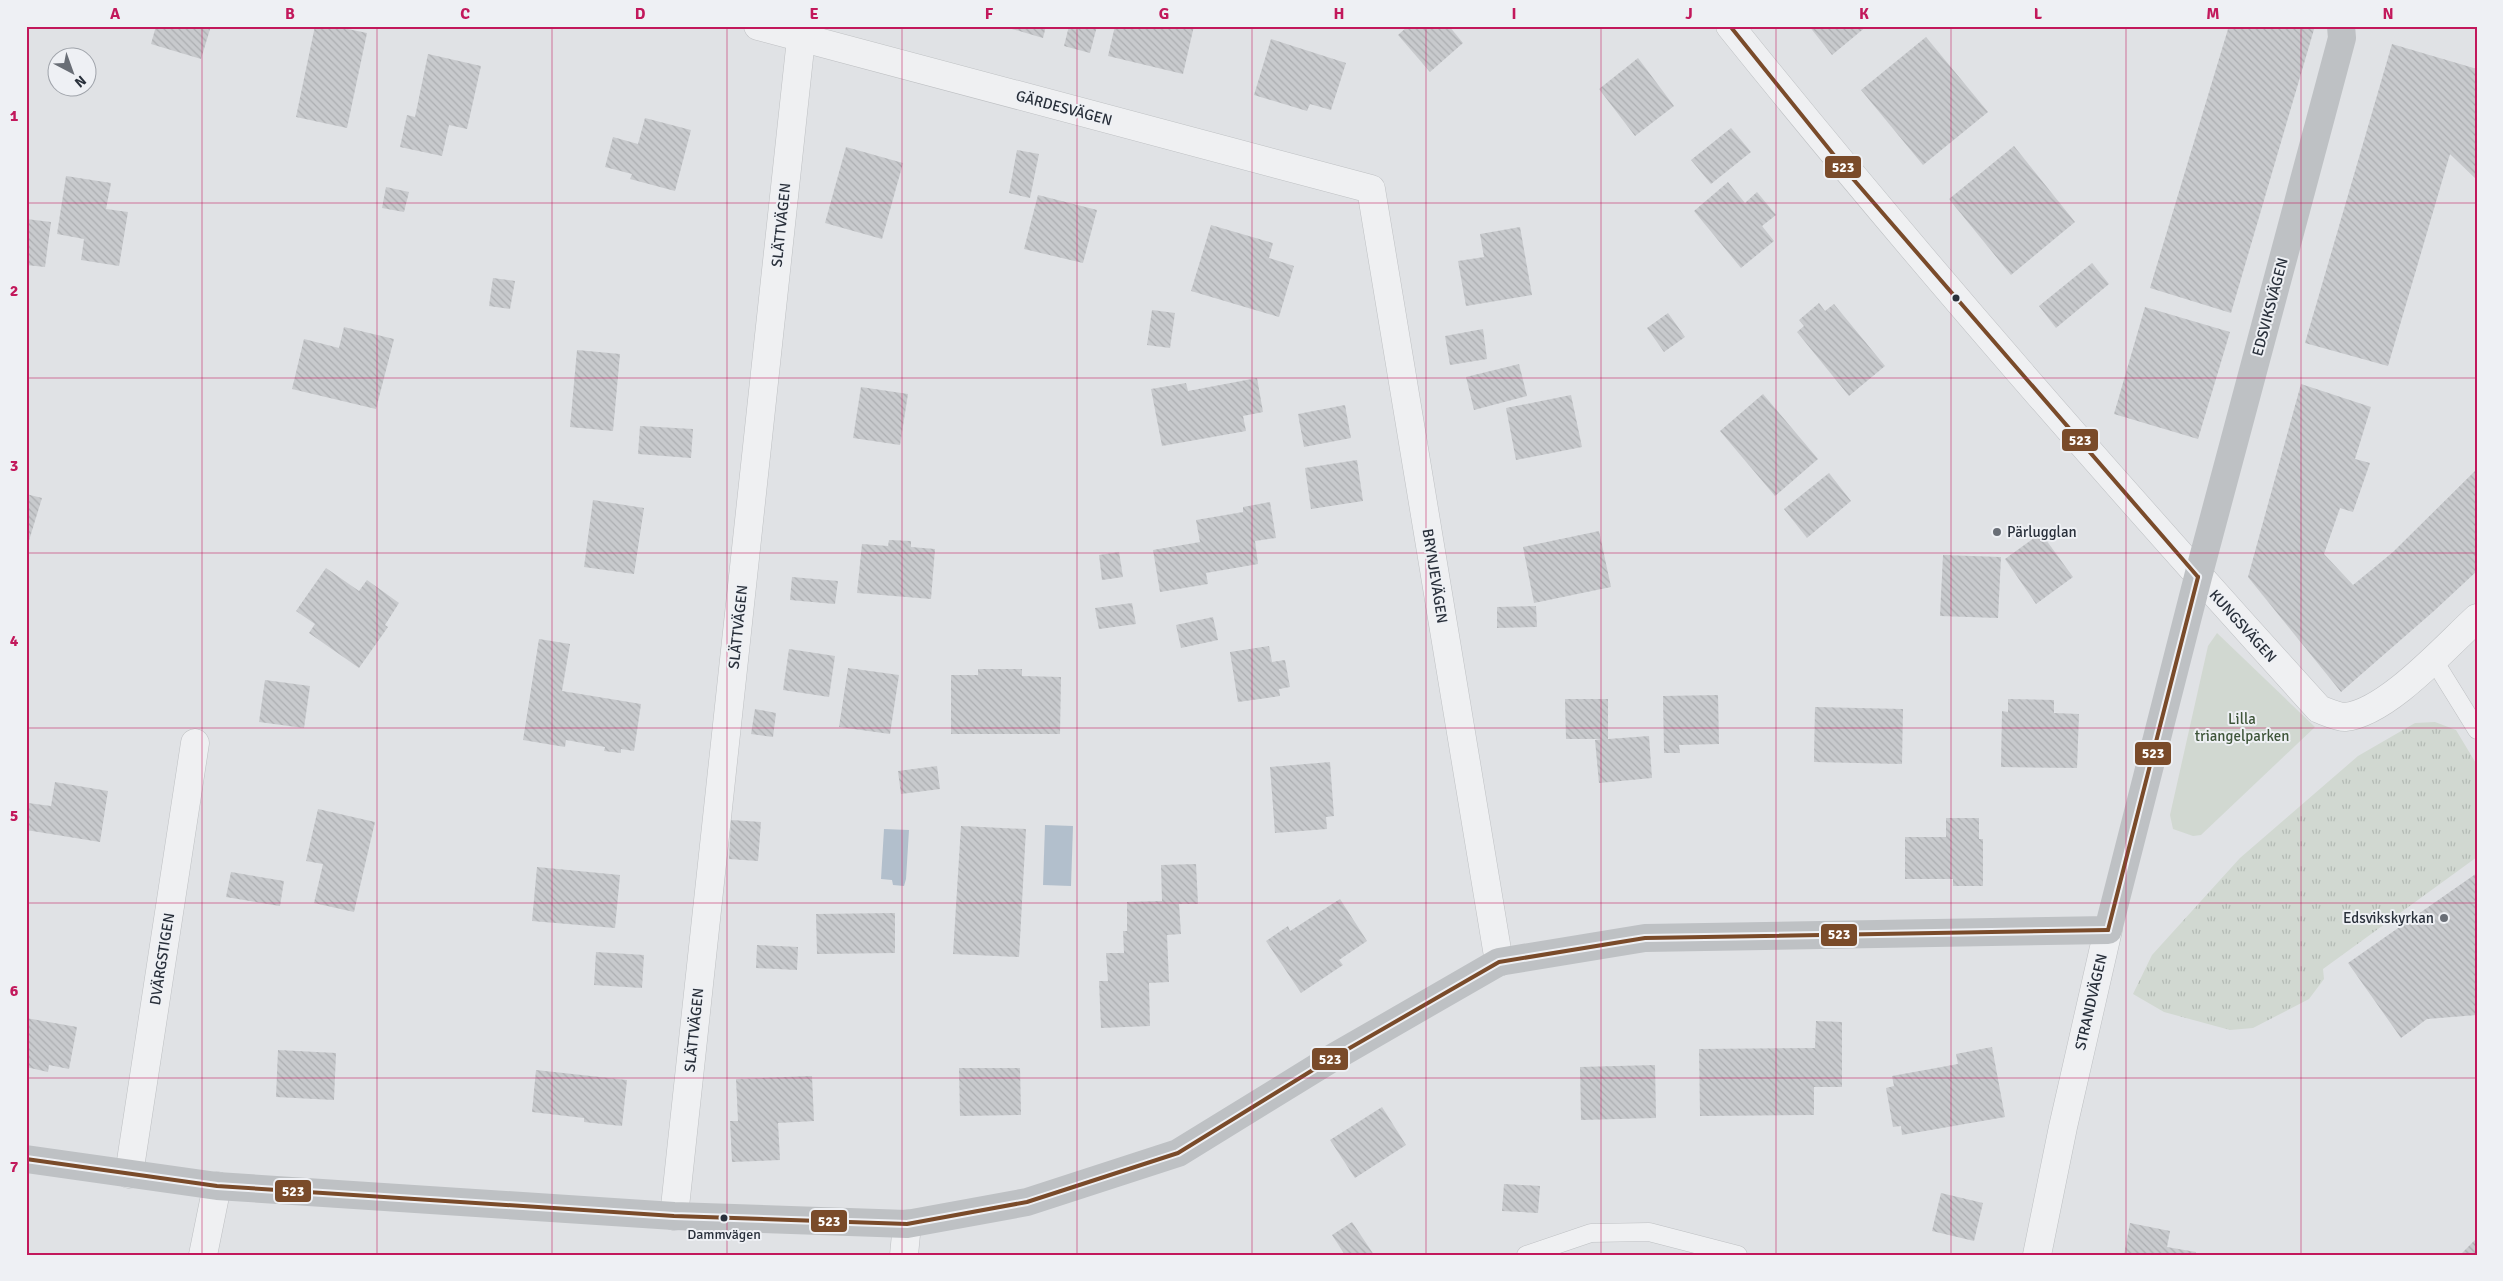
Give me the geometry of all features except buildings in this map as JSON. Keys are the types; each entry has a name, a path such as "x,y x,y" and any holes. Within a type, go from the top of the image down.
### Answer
{"street":[{"name":"GÄRDESVÄGEN","path":"758,26 801,39 1371,189"},
{"name":"KUNGSVÄGEN","path":"1730,26 1854,180 2198,577 2319,709 2344,717 2364,711 2389,698 2477,618"},
{"name":"EDSVIKSVÄGEN","path":"2198,577 2346,30"},
{"name":"SLÄTTVÄGEN","path":"674,1216 801,39"},
{"name":"BRYNJEVÄGEN","path":"1371,189 1499,962"},
{"name":"STRANDVÄGEN","path":"2037,1255 2063,1127 2108,930 2198,577"},
{"name":"DVÄRGSTIGEN","path":"129,1174 195,744"},
{"path":"26,1159 217,1186 674,1216 907,1224 1027,1202 1178,1153 1329,1060 1499,962 1645,938 2108,930"},
{"path":"203,1255 217,1186"},
{"path":"904,1255 907,1224"}],"lane":[{"path":"2433,659 2477,730"},
{"path":"1526,1255 1591,1233 1649,1232 1738,1255"}],"green space":[{"name":"Lilla triangelparken","path":"2217,633 2315,727 2201,835 2193,836 2173,829 2170,815 2208,646"},
{"path":"2435,722 2456,730 2477,765 2477,857 2323,969 2324,979 2309,999 2253,1028 2230,1030 2164,1012 2133,994 2152,955 2240,858 2358,756 2415,723"}],"water":[{"path":"1045,825 1073,826 1071,886 1043,885"},
{"path":"884,829 909,830 904,886 893,885 892,880 881,879"}],"transit line":[{"name":"523","path":"1730,26 1854,180 2198,577"},
{"name":"523","path":"2108,930 2198,577"},
{"name":"523","path":"26,1159 217,1186 674,1216 907,1224 1027,1202 1178,1153 1329,1060 1499,962 1645,938 2108,930"}],"place":[{"name":"Pärlugglan","path":"1997,532"},
{"name":"Edsvikskyrkan","path":"2444,918"},
{"name":"Dammvägen","path":"724,1218"}]}
